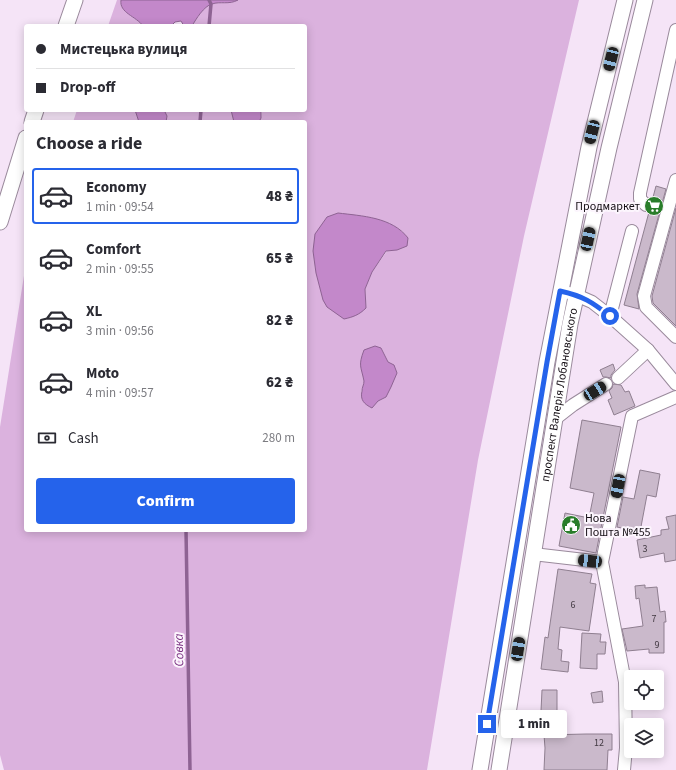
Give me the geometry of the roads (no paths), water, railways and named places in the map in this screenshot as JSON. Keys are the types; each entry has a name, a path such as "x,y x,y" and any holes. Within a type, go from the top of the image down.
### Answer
{"main road":[{"path":"67,24 75,0"},
{"name":"проспект Валерія Лобановського","path":"480,770 544,377 560,291 589,147 625,0"},
{"name":"проспект Валерія Лобановського","path":"499,770 570,324 609,148 645,0"},
{"path":"0,222 24,144"}],"street":[{"path":"646,205 640,200 640,193 676,30"},
{"path":"676,180 644,296 646,307 676,337"},
{"path":"610,316 632,231"},
{"path":"560,291 576,295 592,302 610,316 648,350 676,384"},
{"path":"618,378 648,350"},
{"path":"555,419 573,404 606,384"},
{"path":"624,770 626,748 625,682 602,562 632,416 676,397"},
{"path":"533,554 602,562"}],"waterway":[{"name":"Совка","path":"209,0 211,4 209,24"},
{"name":"Совка","path":"200,120 201,112"},
{"name":"Совка","path":"186,532 190,770"}],"place":[{"name":"Продмаркет","path":"654,206"},
{"name":"Нова Пошта №455","path":"571,525"}]}
